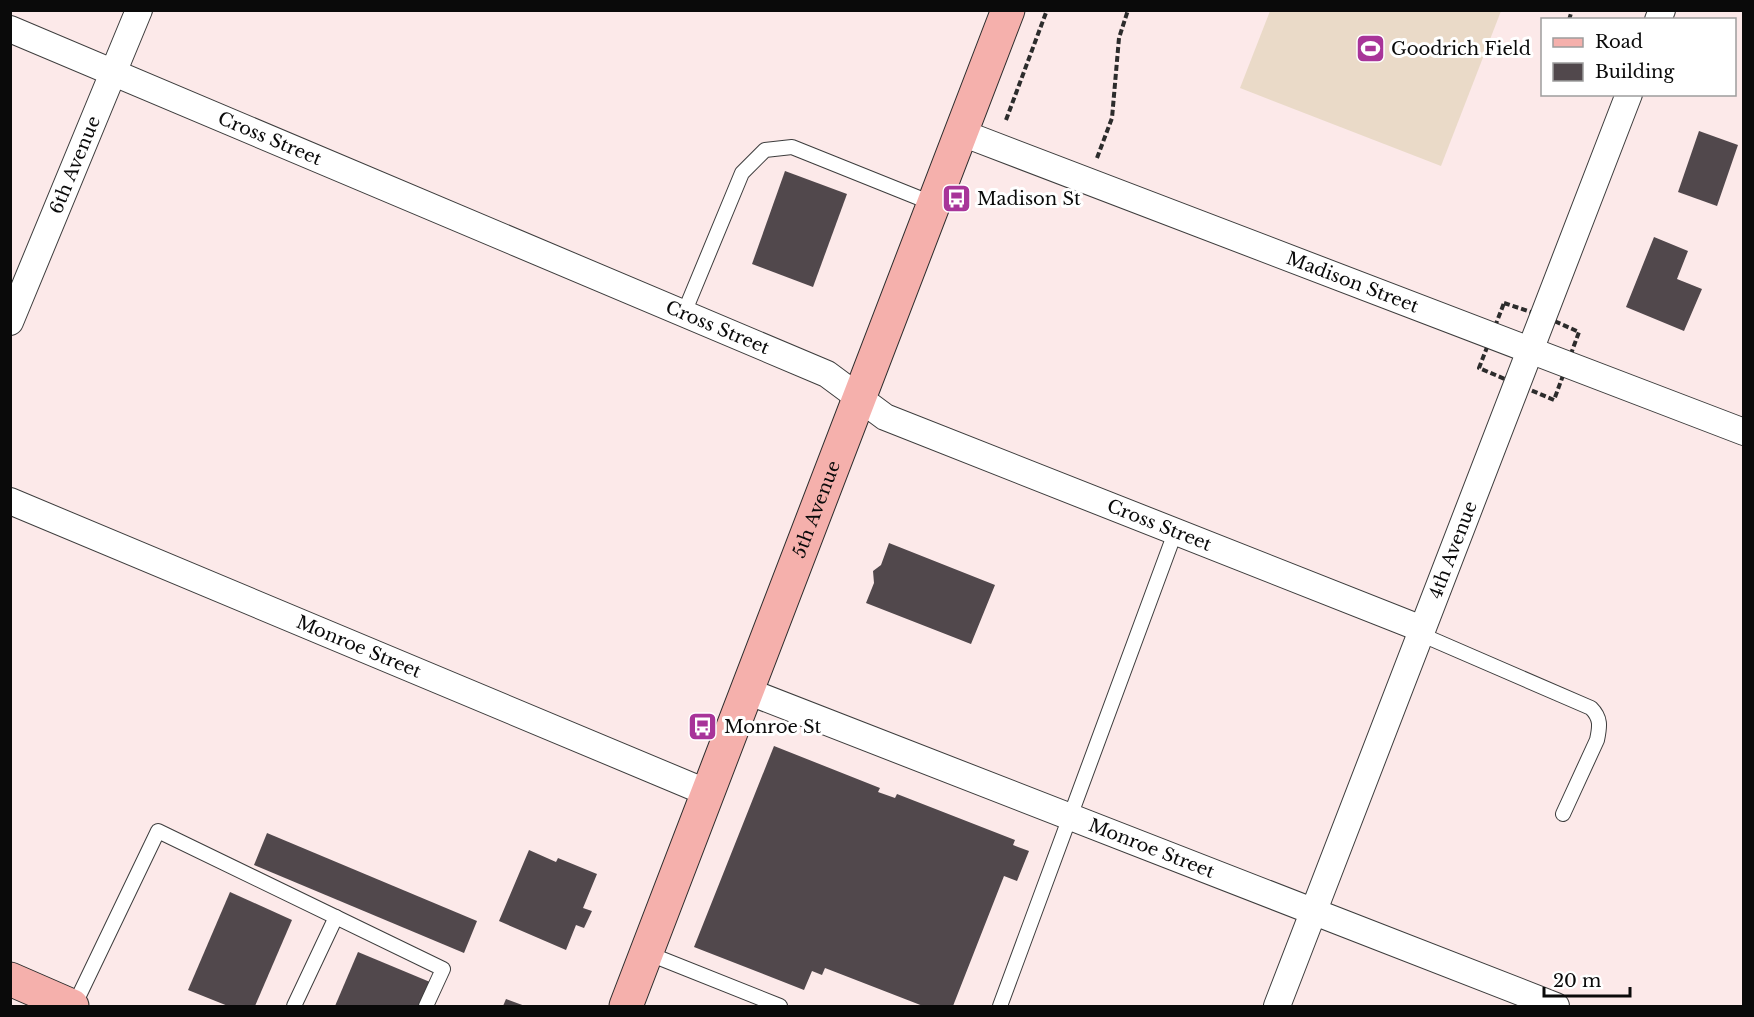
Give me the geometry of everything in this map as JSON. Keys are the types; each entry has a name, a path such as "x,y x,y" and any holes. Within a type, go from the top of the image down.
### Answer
{"main road":[{"name":"5th Avenue","path":"626,1006 1008,10"},
{"path":"10,979 73,1006"}],"street":[{"name":"6th Avenue","path":"10,322 139,10"},
{"name":"Cross Street","path":"10,29 827,374 885,417 1176,530 1421,632"},
{"name":"4th Avenue","path":"1277,1006 1628,96"},
{"name":"Madison Street","path":"962,133 1529,352 1743,432"},
{"name":"Monroe Street","path":"10,501 708,793"},
{"name":"Monroe Street","path":"747,691 1556,1006"}],"lane":[{"path":"684,313 742,173 765,150 792,147 935,204"},
{"path":"1000,1006 1176,530"},
{"path":"1421,632 1591,708 1599,715 1600,727 1597,740 1563,814"},
{"path":"73,1006 158,831 443,969 426,1006"},
{"path":"294,1006 336,917"},
{"path":"647,952 780,1006"}],"path":[{"path":"1006,120 1047,10"},
{"path":"1095,162 1112,118 1119,38 1128,10"}],"shaded area":[{"name":"Goodrich Field","path":"1270,11 1501,11 1441,166 1240,88"}],"building":[{"path":"1699,131 1738,145 1717,206 1678,192"},
{"path":"785,171 847,194 813,287 752,264"},
{"path":"1654,237 1688,251 1677,279 1702,289 1684,331 1626,307"},
{"path":"889,543 995,585 971,644 866,603 874,583 873,571 881,565"},
{"path":"774,746 880,788 878,792 895,798 897,794 1015,840 1013,845 1029,851 1017,881 1004,876 953,1006 923,1006 825,968 822,975 812,971 804,990 694,947"},
{"path":"267,833 477,921 464,953 254,865"},
{"path":"529,850 556,862 558,858 597,874 583,908 592,911 584,928 576,925 566,950 499,921"},
{"path":"230,892 292,920 255,1006 228,1006 188,990"},
{"path":"358,952 430,982 419,1006 335,1006"},
{"path":"506,999 525,1006 503,1006"}],"place":[{"name":"Goodrich Field","path":"1370,49"},
{"name":"Madison St","path":"956,199"},
{"name":"Monroe St","path":"703,727"}]}
